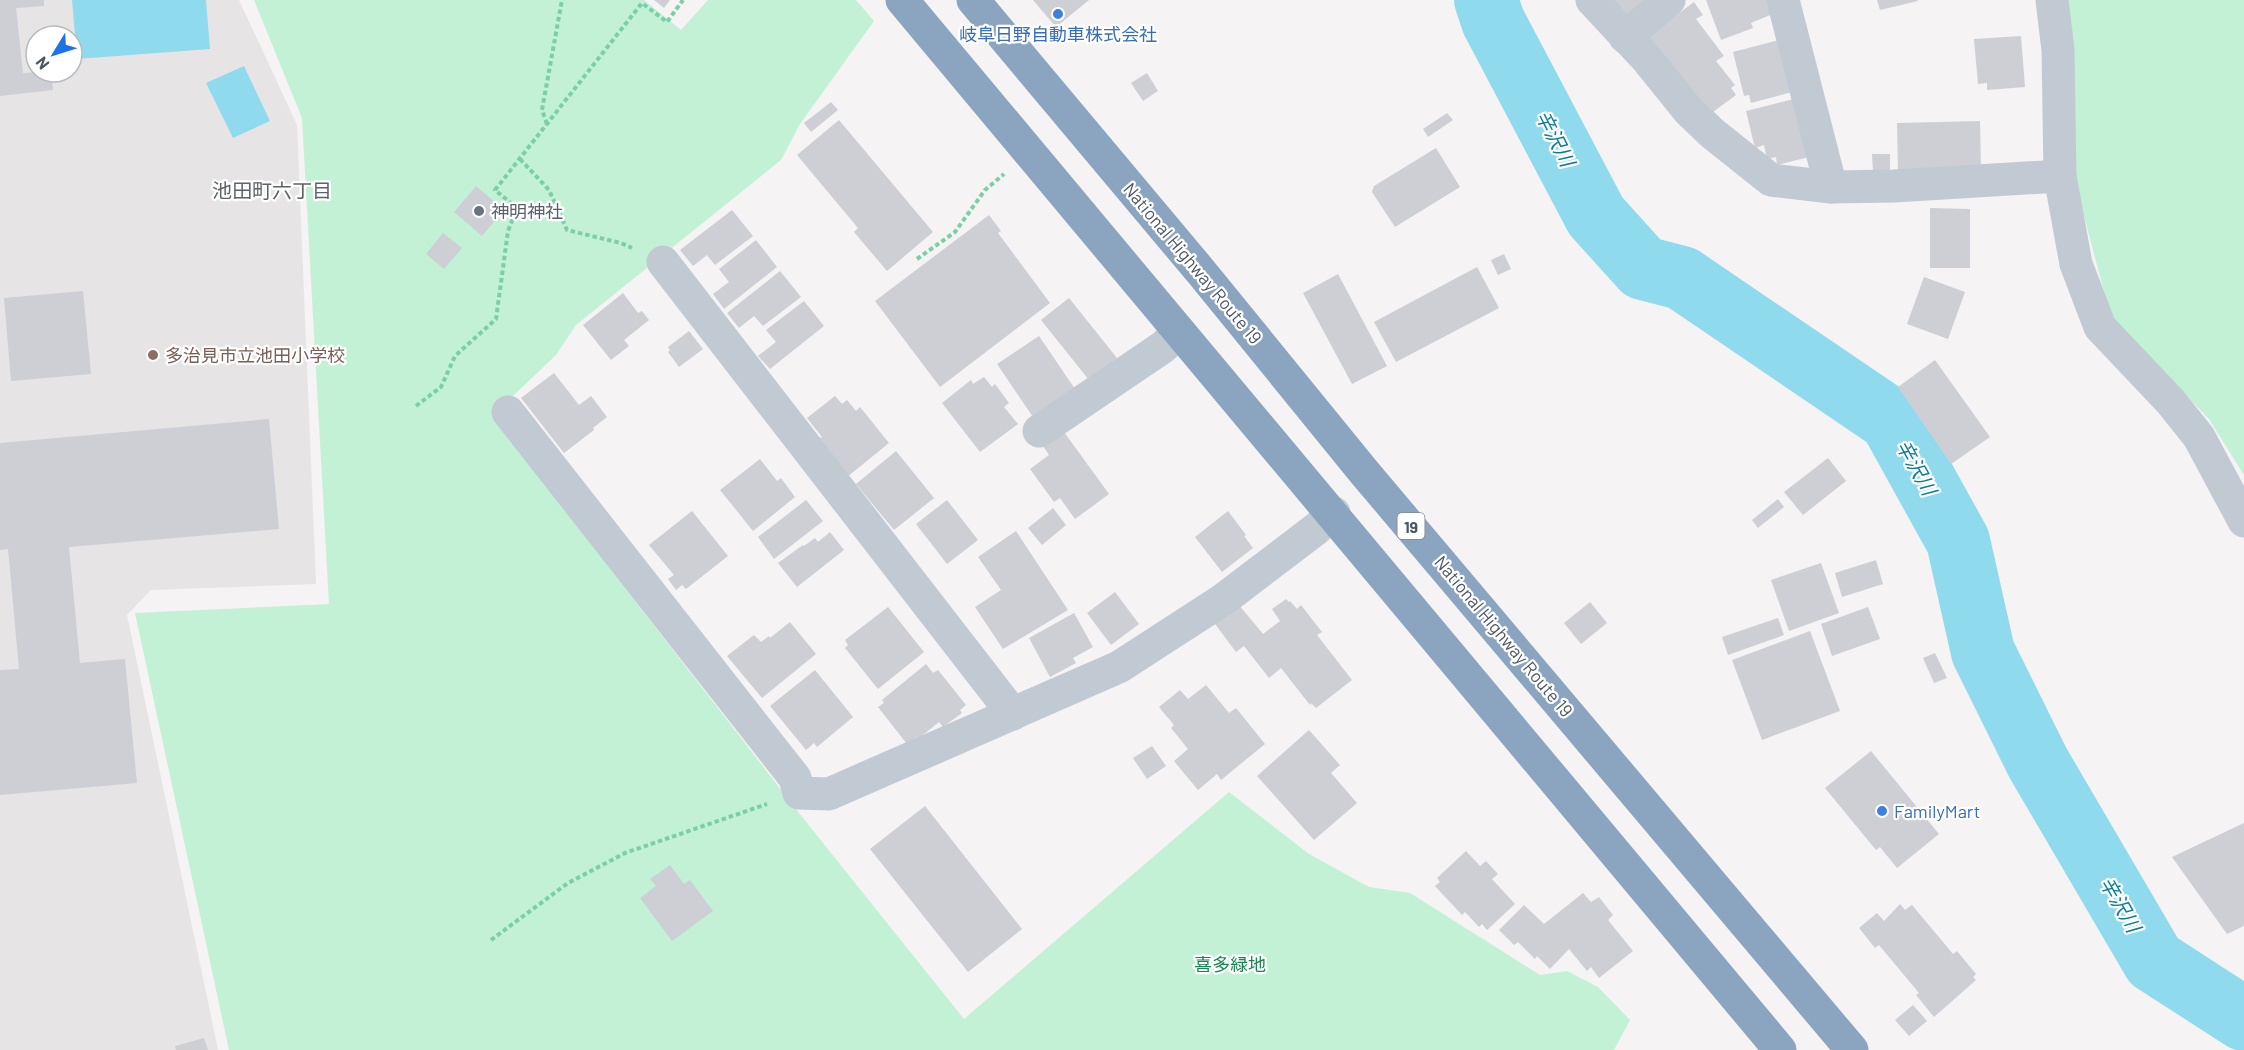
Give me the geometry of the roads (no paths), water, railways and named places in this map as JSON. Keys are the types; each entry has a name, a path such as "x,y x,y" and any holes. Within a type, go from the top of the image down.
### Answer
{"highway":[{"path":"902,0 1179,332 1334,513 1780,1050"},
{"name":"National Highway Route 19","path":"973,0 1364,472 1852,1050"}],"street":[{"path":"1592,0 1646,58 1688,110 1712,133 1771,180 1831,187 1894,186 2060,176"},
{"path":"1625,37 1669,0"},
{"path":"1783,0 1831,187"},
{"path":"2052,0 2058,50 2060,176 2076,264 2100,327 2171,402 2199,437 2244,521"},
{"path":"663,262 1013,714"},
{"path":"1039,431 1163,346 1179,332"},
{"path":"508,412 795,778 799,793 829,794 1119,668 1224,599 1334,513"}],"water":[{"path":"72,0 206,0 210,49 84,58 84,24 74,24"},
{"path":"244,66 270,121 233,138 206,83"}],"waterway":[{"name":"辛沢川","path":"1486,0 1493,21 1596,216 1643,268 1682,278 1891,420 1958,541 1983,652 2038,763 2154,961 2244,1019"}],"place":[{"name":"岐阜日野自動車株式会社","path":"1058,14"},
{"name":"神明神社","path":"479,211"},
{"name":"多治見市立池田小学校","path":"153,355"},
{"name":"FamilyMart","path":"1882,811"}],"district":[{"name":"池田町六丁目","path":"272,190"}],"park label":[{"name":"喜多緑地","path":"1230,964"}]}
